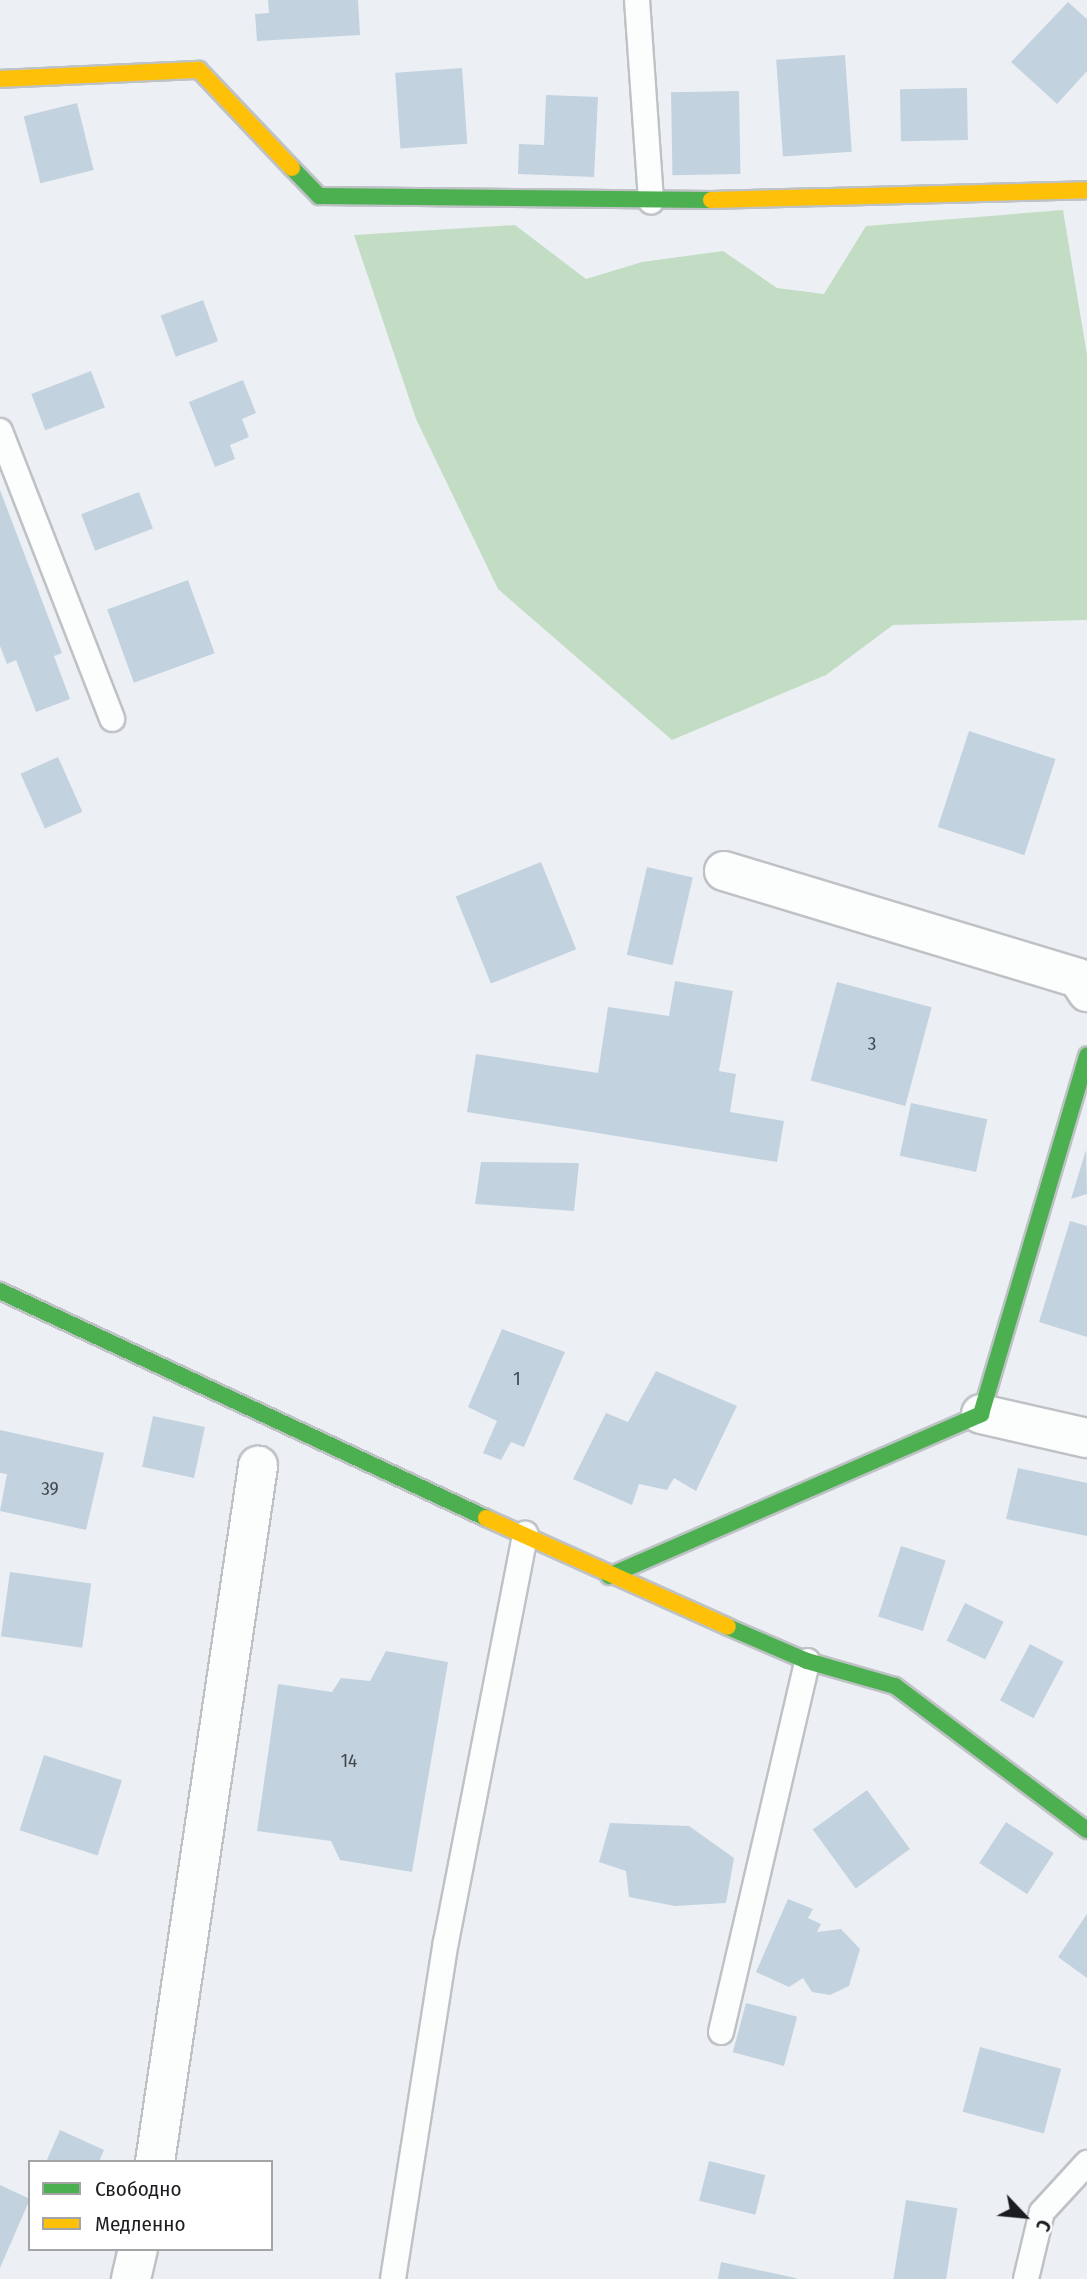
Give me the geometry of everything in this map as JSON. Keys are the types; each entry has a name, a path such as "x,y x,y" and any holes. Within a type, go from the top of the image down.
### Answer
{"street":[{"path":"0,79 199,70 318,196 651,202 1087,190"},
{"path":"724,871 1078,978 1087,992"},
{"path":"981,1414 1087,1055"},
{"path":"0,1291 525,1534 609,1576 807,1661 895,1686 1087,1830"},
{"path":"609,1576 981,1414 1087,1438"},
{"path":"155,2160 258,1466"},
{"path":"131,2279 138,2251"}],"lane":[{"path":"637,0 651,202"},
{"path":"0,431 112,719"},
{"path":"393,2279 446,1942 525,1534"},
{"path":"721,2032 807,1661"},
{"path":"1026,2279 1042,2212 1087,2163"}],"green space":[{"path":"1063,210 1087,355 1087,620 893,625 826,675 672,740 498,589 416,419 354,235 515,225 586,279 642,262 723,251 777,288 824,294 866,226"}],"building":[{"path":"268,0 358,0 360,35 257,41 255,14 269,13"},
{"path":"1068,2 1087,19 1087,71 1057,104 1011,62"},
{"path":"845,55 852,152 783,157 776,60"},
{"path":"462,68 467,144 400,148 395,73"},
{"path":"967,88 968,140 901,141 900,89"},
{"path":"739,91 740,174 672,175 671,92"},
{"path":"546,95 598,97 594,177 518,174 519,144 544,145"},
{"path":"77,103 94,170 40,183 24,116"},
{"path":"203,300 218,341 176,357 161,315"},
{"path":"91,371 105,407 45,430 31,394"},
{"path":"243,380 256,413 242,419 249,437 230,445 235,459 215,467 189,402"},
{"path":"0,490 62,653 54,656 70,699 36,712 16,660 7,664 0,646"},
{"path":"139,492 153,528 95,551 81,514"},
{"path":"188,580 215,653 134,683 107,609"},
{"path":"969,731 1056,759 1024,855 938,827"},
{"path":"58,757 82,812 45,828 21,774"},
{"path":"541,862 576,949 491,984 456,896"},
{"path":"647,867 693,878 673,965 627,955"},
{"path":"675,981 733,991 719,1071 736,1074 730,1112 784,1121 777,1162 467,1112 476,1054 598,1073 608,1007 669,1016"},
{"path":"837,982 932,1007 905,1106 811,1081"},
{"path":"911,1103 987,1119 976,1172 900,1156"},
{"path":"1086,1150 1087,1194 1071,1199"},
{"path":"481,1162 579,1163 574,1211 475,1204"},
{"path":"1070,1221 1087,1226 1087,1337 1039,1322"},
{"path":"502,1329 565,1352 524,1447 511,1442 501,1460 483,1453 497,1421 468,1407"},
{"path":"656,1371 737,1406 696,1491 674,1478 667,1490 639,1484 632,1505 573,1479 606,1413 628,1422"},
{"path":"153,1416 205,1427 194,1478 142,1467"},
{"path":"0,1430 104,1453 86,1530 0,1511 7,1474 0,1473"},
{"path":"1018,1468 1087,1483 1087,1536 1006,1519"},
{"path":"901,1546 946,1561 923,1631 878,1616"},
{"path":"10,1572 91,1583 82,1648 1,1636"},
{"path":"965,1603 1004,1622 985,1660 947,1641"},
{"path":"1030,1644 1064,1662 1034,1718 1000,1701"},
{"path":"386,1651 448,1662 412,1872 340,1860 331,1841 257,1831 278,1684 332,1692 341,1678 370,1681"},
{"path":"44,1755 122,1780 98,1855 20,1830"},
{"path":"867,1790 910,1849 856,1888 813,1829"},
{"path":"1006,1822 1054,1853 1027,1894 979,1863"},
{"path":"610,1823 689,1826 734,1858 726,1903 675,1906 629,1897 626,1871 599,1862"},
{"path":"788,1899 813,1909 808,1918 821,1924 817,1932 841,1929 860,1949 849,1986 830,1995 812,1992 803,1978 789,1987 756,1972"},
{"path":"1087,1914 1087,1978 1058,1957"},
{"path":"746,2003 797,2017 784,2066 733,2052"},
{"path":"980,2047 1061,2069 1044,2133 963,2112"},
{"path":"60,2130 104,2150 100,2160 47,2160"},
{"path":"709,2161 765,2175 755,2215 699,2201"},
{"path":"0,2185 28,2198 28,2204 0,2268"},
{"path":"906,2200 957,2208 946,2279 893,2279"},
{"path":"721,2262 796,2278 796,2279 718,2279"}],"traffic: fast":[{"path":"292,168 319,196 711,200"},
{"path":"609,1576 981,1414 1087,1055"},
{"path":"0,1291 486,1518"},
{"path":"728,1627 807,1661 895,1686 1087,1830"}],"traffic: slow":[{"path":"0,79 199,70 292,168"},
{"path":"711,200 1087,190"},
{"path":"486,1518 728,1627"}]}
